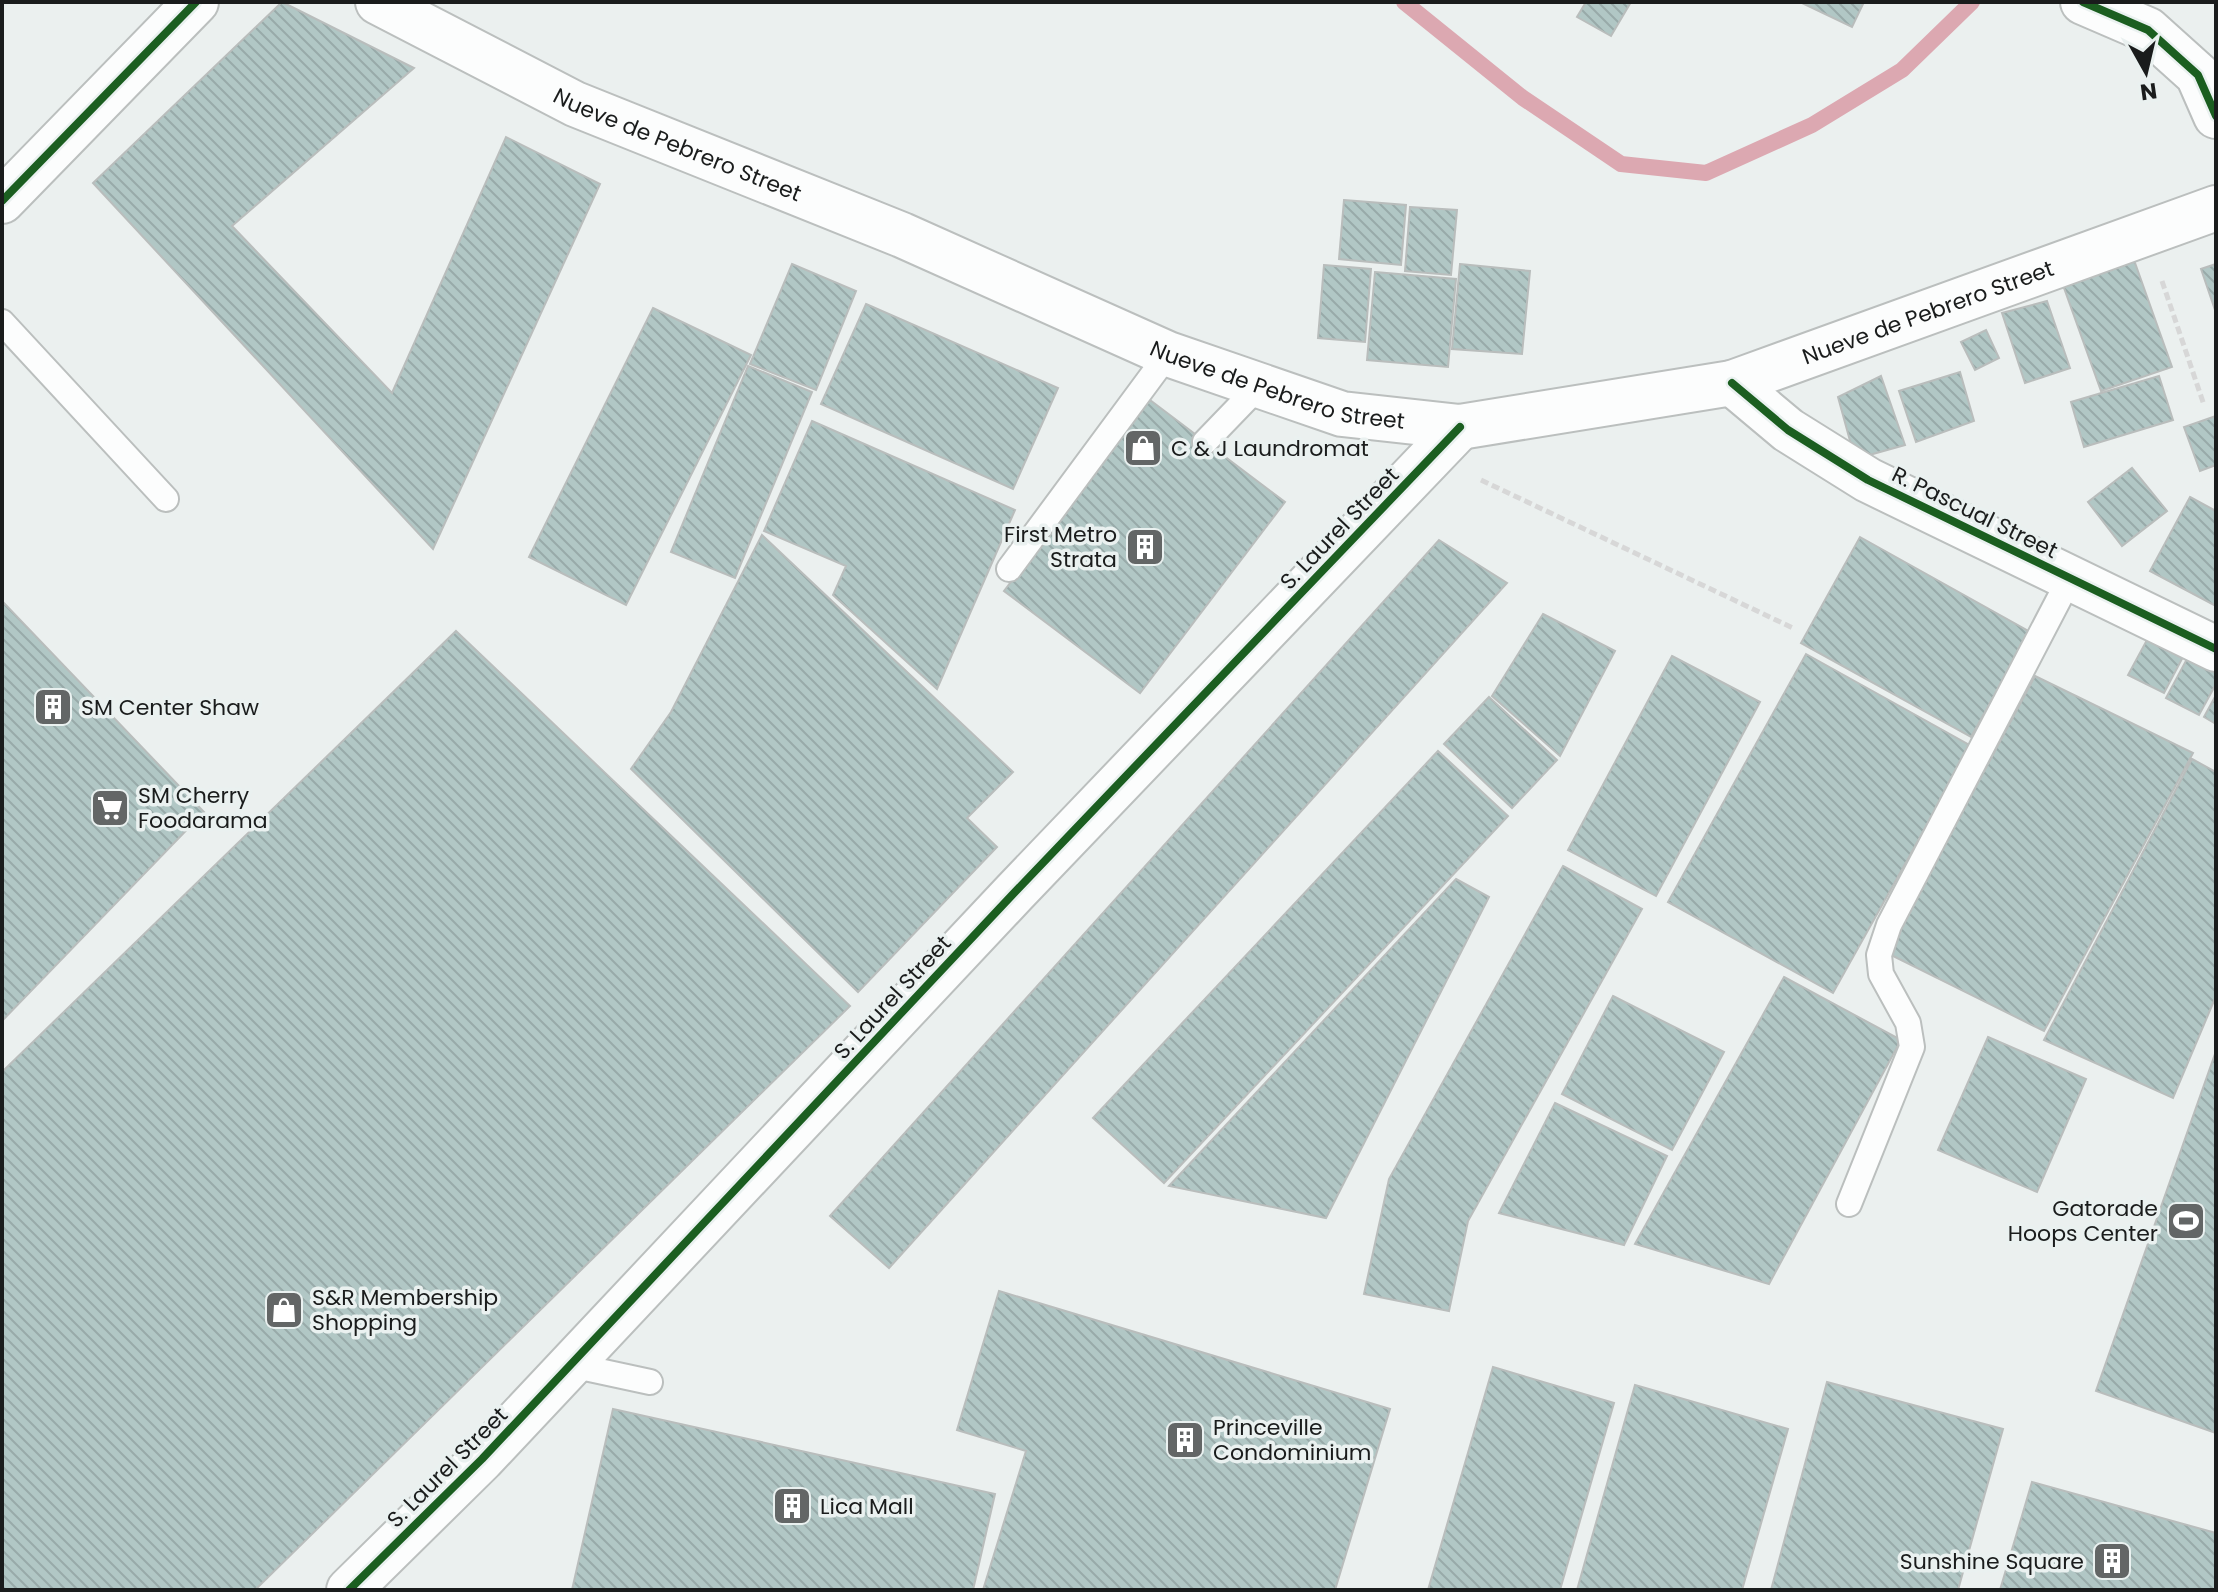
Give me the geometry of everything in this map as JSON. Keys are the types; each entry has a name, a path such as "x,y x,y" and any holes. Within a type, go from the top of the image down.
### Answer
{"street":[{"path":"2,201 196,2"},
{"name":"Nueve de Pebrero Street","path":"378,2 575,104 902,235 1168,354 1342,414 1446,442 1732,383 2216,208"},
{"path":"2083,2 2148,30 2198,75 2216,116"},
{"name":"R. Pascual Street","path":"1732,383 1788,430 1868,480 2216,649"},
{"name":"S. Laurel Street","path":"349,1590 482,1459 1014,893 1446,442"}],"lane":[{"path":"2,322 166,499"},
{"path":"1009,569 1168,354"},
{"path":"1205,442 1259,386"},
{"path":"1849,1204 1912,1047 1908,1023 1881,974 1879,955 1889,925 2070,578"},
{"path":"571,1365 650,1382"}],"path":[{"path":"2146,235 2204,405"},
{"path":"1446,442 1795,629"}],"building":[{"path":"282,2 414,68 232,226 392,393 506,137 600,184 433,549 93,183"},
{"path":"1586,2 1631,2 1611,36 1577,17"},
{"path":"1800,2 1864,2 1852,27"},
{"path":"1344,200 1406,205 1401,265 1339,259"},
{"path":"1410,207 1457,210 1451,275 1405,271"},
{"path":"2134,260 2172,367 2101,391 2063,285"},
{"path":"792,264 856,291 816,390 750,364"},
{"path":"1460,264 1530,271 1522,354 1452,349"},
{"path":"2216,264 2216,313 2201,269"},
{"path":"1324,265 1371,269 1365,342 1318,338"},
{"path":"1375,272 1456,279 1448,367 1367,360"},
{"path":"2047,301 2070,368 2025,383 2002,313"},
{"path":"866,304 1058,388 1013,489 821,404"},
{"path":"653,308 751,355 626,605 529,557"},
{"path":"1986,330 1999,358 1975,370 1961,342"},
{"path":"748,366 812,392 735,578 671,552"},
{"path":"1960,372 1974,421 1916,442 1899,391"},
{"path":"1881,376 1905,445 1855,459 1838,397"},
{"path":"2159,376 2173,420 2084,447 2071,402"},
{"name":"First Metro Strata","path":"1150,400 1285,502 1140,693 1004,591"},
{"path":"2216,416 2216,465 2200,471 2184,427"},
{"path":"812,421 1015,510 937,689 833,595 846,566 764,531"},
{"path":"2132,468 2167,511 2122,546 2088,502"},
{"path":"2190,497 2216,511 2216,606 2150,571"},
{"path":"762,535 1013,772 967,818 997,847 858,992 631,769 671,712"},
{"path":"1860,537 2030,632 1971,737 1801,643"},
{"path":"1439,540 1507,583 889,1268 830,1216"},
{"name":"SM Center Shaw","path":"2,601 204,812 2,1021"},
{"path":"1543,614 1615,651 1560,756 1492,696"},
{"name":"S&R Membership Shopping","path":"456,631 850,1006 255,1590 2,1590 2,1072"},
{"path":"2148,638 2183,657 2164,693 2128,675"},
{"path":"1806,654 1971,746 1833,993 1668,902"},
{"path":"1672,656 1760,702 1656,896 1568,850"},
{"path":"2188,657 2216,671 2216,684 2199,715 2166,698"},
{"path":"2035,676 2193,753 2044,1031 1887,953"},
{"path":"2216,695 2216,724 2204,717"},
{"path":"1489,697 1557,760 1512,808 1444,744"},
{"path":"1438,751 1508,816 1164,1183 1093,1118"},
{"path":"2192,759 2216,772 2216,996 2173,1098 2044,1040"},
{"path":"1563,866 1642,909 1468,1221 1449,1311 1364,1294 1389,1179"},
{"path":"1456,879 1489,897 1326,1218 1169,1186"},
{"path":"1784,977 1901,1040 1769,1284 1635,1244"},
{"path":"1613,996 1724,1052 1672,1150 1562,1094"},
{"path":"1988,1037 2086,1079 2037,1192 1938,1150"},
{"name":"Gatorade Hoops Center","path":"2216,1051 2216,1433 2096,1391"},
{"path":"1555,1103 1667,1156 1624,1245 1499,1213"},
{"name":"Princeville Condominium","path":"999,1291 1390,1409 1335,1590 983,1590 1026,1451 957,1430"},
{"path":"1493,1367 1614,1403 1560,1590 1428,1590"},
{"path":"1827,1382 2003,1429 1958,1590 1771,1590"},
{"path":"1635,1385 1788,1429 1742,1590 1577,1590"},
{"name":"Lica Mall","path":"613,1409 995,1494 973,1590 572,1590"},
{"name":"Sunshine Square","path":"2032,1482 2216,1533 2216,1590 2000,1590"}],"waterway":[{"path":"1404,2 1523,98 1621,164 1706,173 1812,125 1902,70 1972,2"}],"cycle path":[{"path":"2,201 196,2"},
{"path":"2083,2 2148,30 2198,75 2216,116"},
{"path":"1732,383 1788,430 1868,480 2216,649"},
{"path":"349,1590 482,1459 1014,893 1460,427"}],"place":[{"name":"C & J Laundromat","path":"1143,448"},
{"name":"First Metro Strata","path":"1145,547"},
{"name":"SM Center Shaw","path":"53,707"},
{"name":"SM Cherry Foodarama","path":"110,808"},
{"name":"Gatorade Hoops Center","path":"2186,1221"},
{"name":"S&R Membership Shopping","path":"284,1310"},
{"name":"Princeville Condominium","path":"1185,1440"},
{"name":"Lica Mall","path":"792,1506"},
{"name":"Sunshine Square","path":"2112,1561"}]}
